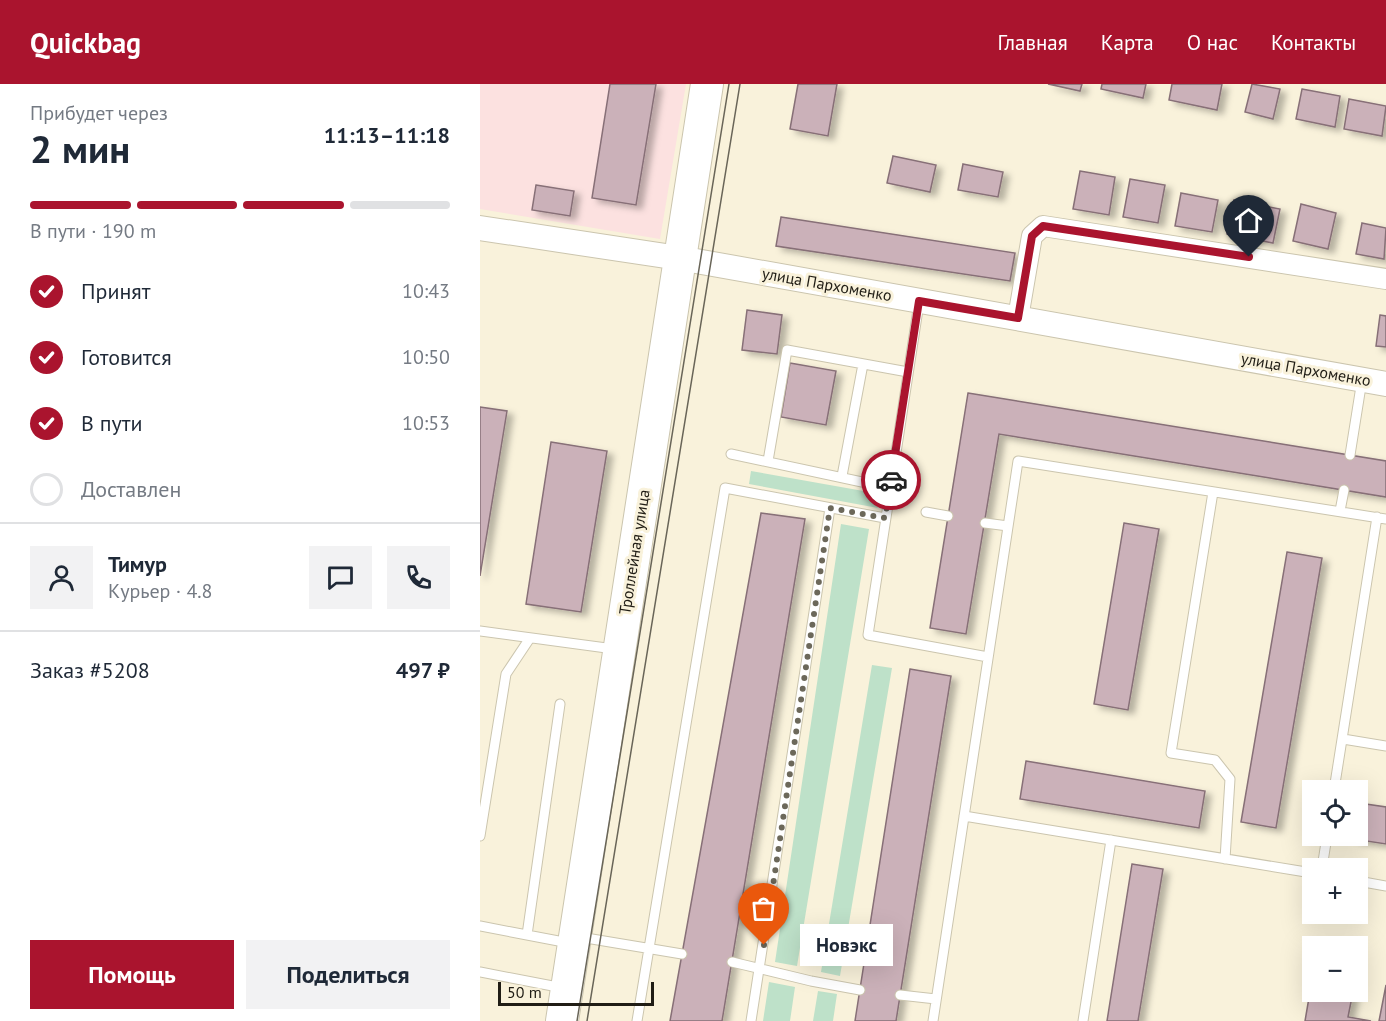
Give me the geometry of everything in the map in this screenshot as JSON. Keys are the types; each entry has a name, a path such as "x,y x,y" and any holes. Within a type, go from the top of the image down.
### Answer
{"main road":[{"name":"Троллейная улица","path":"562,1021 706,84"}],"street":[{"path":"1018,318 1032,236 1043,226 1386,279"},
{"name":"улица Пархоменко","path":"480,228 679,258 1386,384"}],"lane":[{"path":"919,301 868,635 988,657"},
{"path":"768,461 786,350 908,372"},
{"path":"842,476 863,364"},
{"path":"1350,455 1362,379"},
{"path":"731,454 890,488"},
{"path":"933,1021 1018,461 1382,518 1337,780"},
{"path":"638,1021 725,488 885,518"},
{"path":"1340,512 1344,490"},
{"path":"1213,492 1171,753 1215,760 1230,779 1225,859"},
{"path":"751,1021 830,508"},
{"path":"926,512 948,516"},
{"path":"984,523 1008,526"},
{"path":"480,631 619,650"},
{"path":"480,836 506,674 530,638"},
{"path":"527,935 560,704"},
{"path":"1343,739 1386,746"},
{"path":"964,816 1302,871"},
{"path":"1083,1021 1111,840"},
{"path":"1368,883 1386,886"},
{"path":"480,926 527,935 681,954"},
{"path":"732,962 860,990"},
{"path":"480,972 567,989"},
{"path":"900,995 936,999"}],"shaded area":[{"path":"480,84 686,84 660,239 480,209"}],"green space":[{"path":"751,471 869,492 878,508 749,484"},
{"path":"841,524 869,529 797,966 775,962"},
{"path":"872,665 892,668 840,976 821,972"},
{"path":"769,982 795,987 790,1021 763,1021"},
{"path":"818,991 837,994 833,1021 813,1021"}],"building":[{"path":"610,84 656,84 636,205 592,198"},
{"path":"798,84 837,84 828,136 790,129"},
{"path":"1048,84 1082,84 1080,91"},
{"path":"1102,84 1146,84 1143,98 1101,89"},
{"path":"1172,84 1222,84 1217,110 1169,100"},
{"path":"1252,84 1280,89 1273,119 1245,112"},
{"path":"1302,89 1340,96 1335,127 1296,119"},
{"path":"1349,99 1386,106 1382,136 1344,129"},
{"path":"893,156 936,165 930,192 887,183"},
{"path":"963,164 1003,172 998,197 958,190"},
{"path":"1080,171 1115,177 1109,215 1073,209"},
{"path":"1130,179 1165,185 1158,223 1123,217"},
{"path":"536,185 574,191 570,216 532,210"},
{"path":"1181,193 1218,200 1212,232 1175,226"},
{"path":"1234,200 1280,209 1273,243 1227,234"},
{"path":"1301,204 1336,213 1328,249 1293,241"},
{"path":"781,217 1015,253 1010,281 776,246"},
{"path":"1362,223 1386,228 1384,259 1356,254"},
{"path":"747,310 782,315 777,354 742,350"},
{"path":"1380,315 1386,316 1386,347 1376,346"},
{"path":"790,363 836,371 826,425 781,417"},
{"path":"968,393 1386,461 1386,497 999,434 966,634 930,628"},
{"path":"480,407 507,411 480,576"},
{"path":"551,442 607,451 581,612 526,604"},
{"path":"761,513 805,519 722,1021 670,1021"},
{"path":"1124,523 1159,529 1128,710 1094,704"},
{"path":"1287,552 1322,558 1276,828 1241,822"},
{"path":"910,669 951,676 896,1021 855,1021"},
{"path":"1026,761 1205,791 1199,828 1020,799"},
{"path":"1368,804 1386,807 1386,844 1368,841"},
{"path":"1132,864 1163,869 1138,1021 1107,1021"},
{"path":"1386,985 1386,1021 1379,1021"},
{"path":"1308,1002 1351,1002 1348,1017 1371,1021 1305,1021"}],"tram line":[{"path":"577,1021 729,84"},
{"path":"587,1021 740,84"}],"way so far":[{"path":"764,945 830,508 885,518 891,480"}],"place":[{"name":"Новэкс","path":"764,945"}],"route":[{"path":"891,480 919,301 1018,318 1032,236 1043,226 1249,257"}]}
